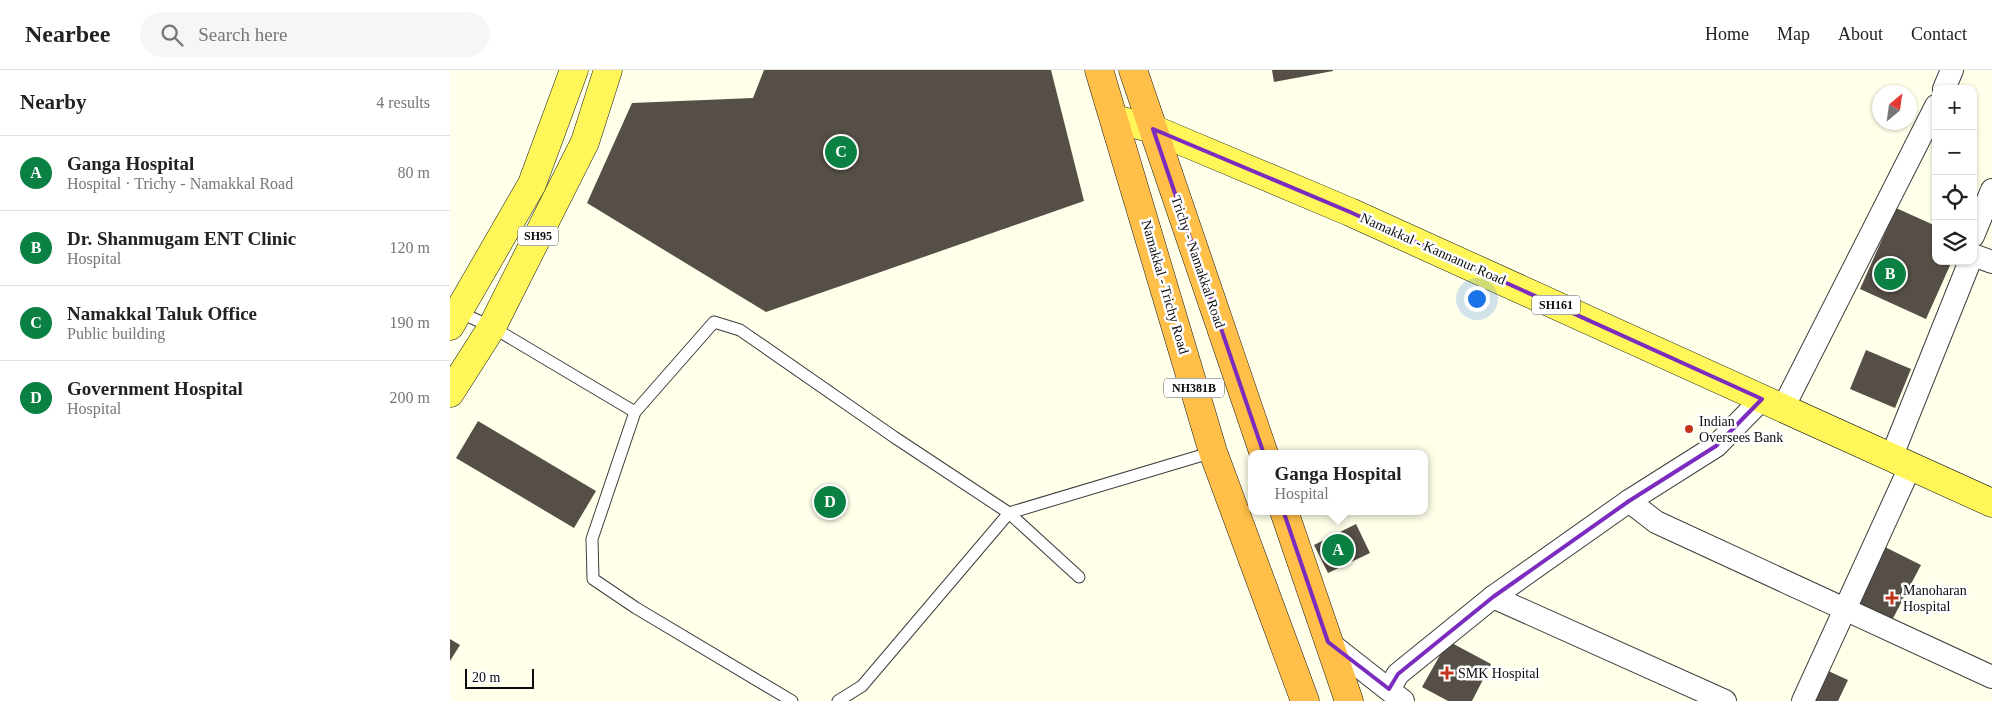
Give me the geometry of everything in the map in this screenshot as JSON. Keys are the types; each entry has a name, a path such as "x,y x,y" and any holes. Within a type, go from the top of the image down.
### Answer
{"highway":[{"name":"Namakkal - Trichy Road","path":"1099,70 1213,452 1305,701"},
{"name":"Trichy - Namakkal Road","path":"1133,70 1263,450"},
{"path":"1285,515 1349,701"}],"main road":[{"name":"SH95","path":"454,319 532,184 574,70"},
{"name":"SH95","path":"450,393 492,327 585,142 608,70"},
{"name":"Namakkal - Kannanur Road","path":"1115,119 1153,129 1350,212 1992,503"}],"street":[{"path":"1946,85 1952,70"},
{"path":"1395,695 1389,689 1398,674 1493,597 1629,501 1716,446 1772,403 1932,113"},
{"path":"1977,226 1992,190"},
{"path":"1977,256 1992,262"},
{"path":"1803,701 1845,609 1901,463 1969,265"},
{"path":"1629,501 1656,522 1992,676"},
{"path":"1493,597 1725,701"},
{"path":"1328,642 1395,695"}],"lane":[{"path":"454,319 492,327 635,412"},
{"path":"792,701 636,608 593,579 592,539 635,412 714,322 740,330 894,437 1009,513 1080,577"},
{"path":"838,701 862,686 1009,513 1213,452"}],"highlighted area":[{"path":"1153,129 1350,212 1762,399 1716,446 1629,501 1493,597 1398,674 1389,689 1328,642"}],"building":[{"path":"764,70 1051,70 1084,201 766,312 587,203 632,103 753,98"},
{"path":"1272,70 1333,70 1333,71 1274,82"},
{"path":"1896,208 1932,224 1932,265 1950,265 1926,319 1860,289"},
{"path":"1866,350 1911,369 1895,408 1850,389"},
{"path":"478,421 596,491 574,528 456,458"},
{"path":"1356,524 1370,553 1328,573 1314,545"},
{"path":"1883,546 1921,565 1890,624 1853,605"},
{"path":"450,639 460,645 450,661"},
{"path":"1448,641 1491,664 1472,701 1448,701 1422,687"},
{"path":"1824,669 1848,680 1838,701 1809,701"}],"place":[{"name":"Namakkal Taluk Office","path":"841,152"},
{"name":"Dr. Shanmugam ENT Clinic","path":"1890,274"},
{"name":"Indian Oversees Bank","path":"1689,429"},
{"name":"Government Hospital","path":"830,502"},
{"name":"Ganga Hospital","path":"1338,550"},
{"name":"Manoharan Hospital","path":"1892,598"},
{"name":"SMK Hospital","path":"1447,673"}]}
